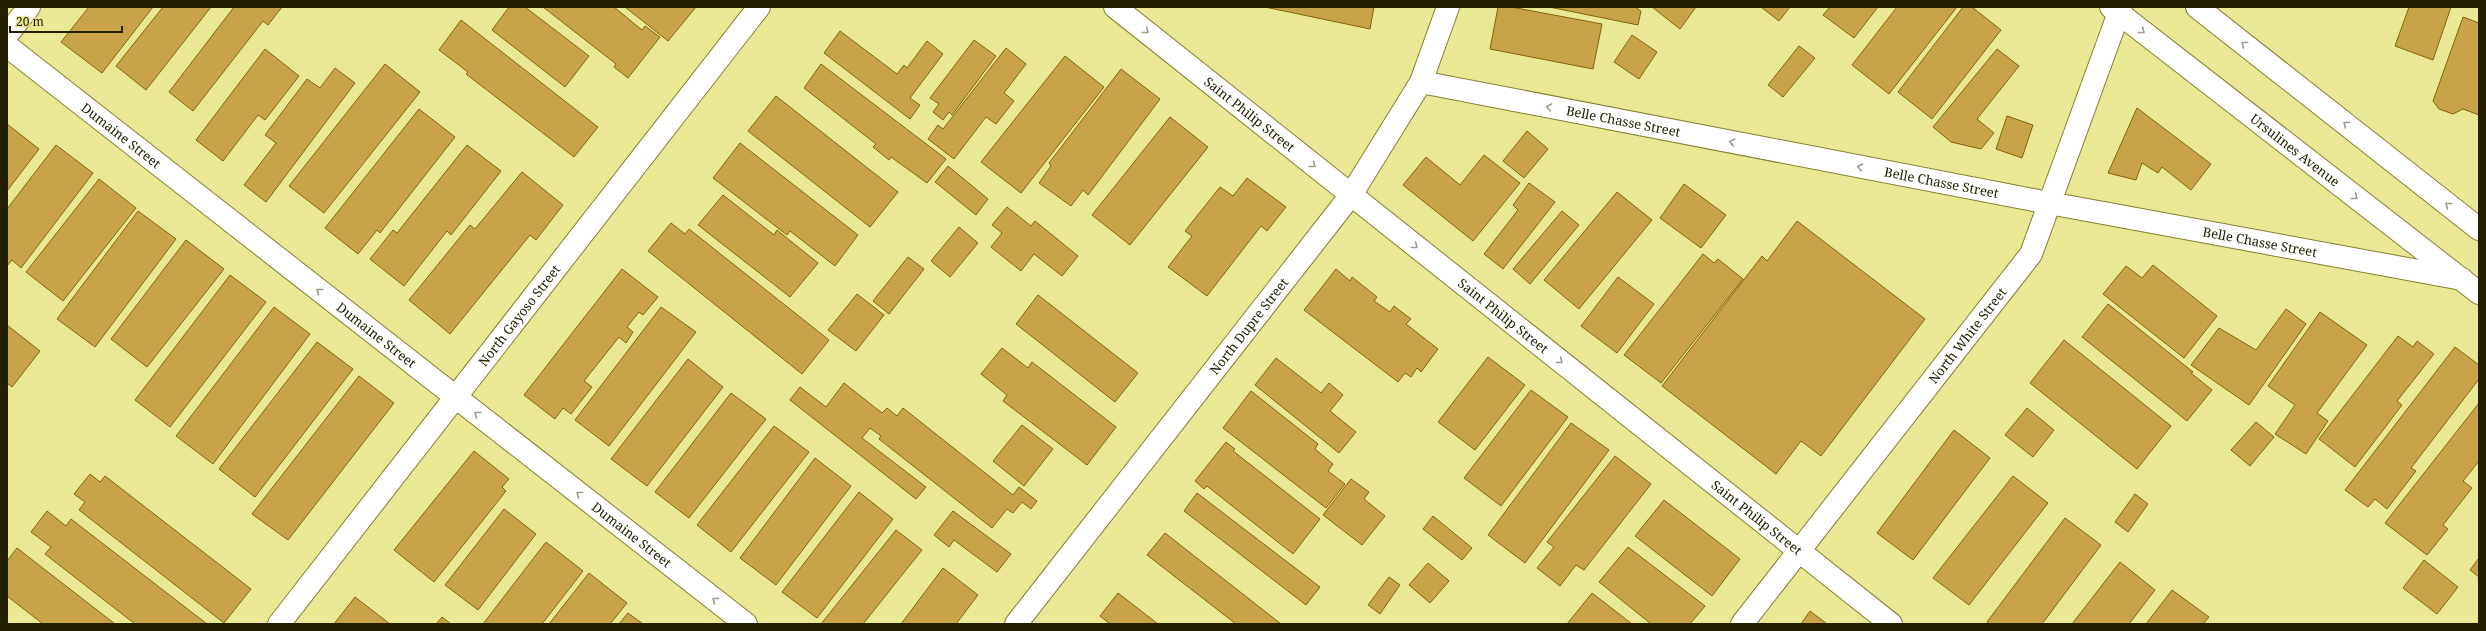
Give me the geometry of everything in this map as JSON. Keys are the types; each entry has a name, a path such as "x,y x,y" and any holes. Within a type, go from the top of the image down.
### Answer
{"street":[{"path":"7,35 29,7"},
{"name":"North Gayoso Street","path":"278,624 759,7"},
{"name":"Saint Philip Street","path":"1115,7 1891,624"},
{"name":"North Dupre Street","path":"1016,624 1351,195 1421,82 1448,7"},
{"path":"2197,7 2479,229"},
{"name":"North White Street","path":"1742,624 2031,254 2117,9"},
{"name":"Ursulines Avenue","path":"2117,9 2479,293"},
{"name":"Dumaine Street","path":"7,46 746,624"},
{"name":"Belle Chasse Street","path":"1421,82 2049,203 2462,279"}],"building":[{"path":"89,7 153,7 102,73 61,42"},
{"path":"163,7 211,7 146,90 116,66"},
{"path":"234,7 282,7 268,25 263,21 193,111 169,92"},
{"path":"509,7 525,7 589,56 565,87 492,30"},
{"path":"543,7 614,7 642,30 645,26 660,37 628,78 614,67 616,64"},
{"path":"625,7 696,7 668,41"},
{"path":"1265,7 1374,7 1370,29"},
{"path":"1498,7 1511,7 1602,24 1593,69 1490,49"},
{"path":"1549,7 1635,7 1641,11 1638,25"},
{"path":"1652,7 1696,7 1680,29"},
{"path":"1761,7 1790,7 1779,21"},
{"path":"1830,7 1878,7 1854,38 1823,15"},
{"path":"1897,7 1957,7 1889,94 1852,65"},
{"path":"1963,7 1972,7 2001,30 1932,119 1898,92"},
{"path":"2409,7 2451,7 2433,60 2395,46"},
{"path":"2463,17 2479,23 2479,115 2463,109 2453,114 2439,109 2433,101"},
{"path":"461,20 598,127 574,157 466,74 468,72 439,50"},
{"path":"840,31 897,74 904,65 907,68 927,41 943,54 910,98 920,105 910,119 824,53"},
{"path":"1632,35 1657,52 1639,79 1614,62"},
{"path":"974,40 996,56 952,115 949,112 943,120 933,112 939,104 930,98"},
{"path":"1799,46 1815,58 1783,97 1768,85"},
{"path":"1006,48 1026,64 1004,93 1014,101 996,124 986,117 954,159 928,139 938,125 943,129"},
{"path":"265,49 299,76 265,120 258,115 223,161 196,140"},
{"path":"1997,49 2019,66 1977,119 1994,133 1981,149 1951,142 1933,127"},
{"path":"1065,56 1104,87 1021,193 981,162"},
{"path":"385,64 420,92 324,213 289,186"},
{"path":"821,64 946,159 927,183 891,157 889,160 873,147 876,144 804,88"},
{"path":"335,68 355,83 266,202 244,185 276,143 265,135 307,79 320,88"},
{"path":"1121,69 1160,99 1088,195 1083,190 1071,206 1039,183 1051,166 1049,163"},
{"path":"776,96 898,192 870,227 748,131"},
{"path":"2137,108 2211,164 2191,190 2162,167 2158,173 2142,163 2136,180 2108,173"},
{"path":"419,109 455,137 380,233 377,230 358,254 325,228"},
{"path":"2007,116 2033,125 2022,158 1996,149"},
{"path":"1170,117 1208,147 1130,245 1092,215"},
{"path":"7,124 39,149 7,191"},
{"path":"1527,131 1548,149 1524,178 1503,161"},
{"path":"740,143 858,235 835,266 790,231 787,235 713,178"},
{"path":"56,145 93,173 21,268 12,260 7,266 7,209"},
{"path":"467,145 501,171 451,235 447,231 404,286 370,259 393,230 397,233"},
{"path":"1484,155 1520,183 1473,241 1403,185 1426,157 1460,185"},
{"path":"948,166 988,199 976,215 935,182"},
{"path":"522,172 563,205 536,240 530,235 450,334 409,300 470,225 475,229"},
{"path":"1247,178 1286,207 1267,231 1261,226 1207,296 1168,267 1192,236 1185,231 1220,187 1233,196"},
{"path":"99,179 136,208 63,301 26,272"},
{"path":"1529,183 1555,202 1503,269 1484,254 1518,210 1513,205"},
{"path":"1684,184 1726,215 1701,248 1660,218"},
{"path":"1617,192 1652,220 1579,309 1544,280"},
{"path":"723,195 774,235 777,230 818,263 790,297 698,225"},
{"path":"1007,207 1031,226 1035,221 1078,256 1062,276 1034,254 1021,271 991,247 1002,233 992,225"},
{"path":"138,211 176,239 95,347 57,319"},
{"path":"1562,211 1579,225 1530,284 1513,269"},
{"path":"1797,221 1925,319 1821,456 1801,441 1776,474 1662,386 1762,256 1767,261"},
{"path":"671,223 685,234 689,229 829,340 802,374 648,251"},
{"path":"959,227 978,243 950,277 931,261"},
{"path":"186,240 224,269 147,367 111,339"},
{"path":"1703,254 1714,263 1718,259 1743,279 1661,383 1624,355"},
{"path":"908,257 924,269 889,314 873,301"},
{"path":"2153,265 2217,316 2184,358 2103,294 2126,266 2142,278"},
{"path":"622,269 658,297 643,315 639,312 627,327 633,332 626,343 619,337 584,381 592,387 571,414 563,408 555,419 524,395"},
{"path":"1336,269 1350,281 1352,277 1377,297 1374,301 1390,312 1394,306 1411,319 1406,324 1438,349 1421,372 1417,368 1411,377 1405,373 1398,382 1304,310"},
{"path":"230,275 266,302 170,427 135,400"},
{"path":"1618,277 1654,304 1617,353 1581,326"},
{"path":"857,294 884,315 856,351 828,330"},
{"path":"1038,295 1138,373 1115,402 1016,324"},
{"path":"2108,304 2193,372 2191,373 2212,390 2187,421 2082,337"},
{"path":"274,307 310,334 213,464 176,436"},
{"path":"661,307 696,332 609,446 575,420"},
{"path":"2286,309 2306,324 2249,405 2191,365 2219,328 2256,350"},
{"path":"2320,312 2367,345 2317,413 2328,421 2306,454 2275,434 2295,405 2268,386"},
{"path":"7,325 40,351 12,387 7,383"},
{"path":"2398,336 2413,347 2417,341 2434,354 2397,401 2402,405 2355,467 2319,439"},
{"path":"2064,340 2171,426 2137,469 2030,383"},
{"path":"317,342 353,369 255,497 219,469"},
{"path":"2455,347 2479,365 2479,379 2411,468 2416,471 2387,509 2375,499 2368,507 2345,490"},
{"path":"1002,348 1028,368 1032,362 1116,427 1087,465 1003,401 1007,395 981,374"},
{"path":"1488,357 1525,385 1475,450 1438,422"},
{"path":"1276,358 1321,393 1329,383 1343,395 1330,411 1356,432 1339,453 1255,385"},
{"path":"688,359 723,387 647,486 611,459"},
{"path":"359,376 394,403 288,540 252,514"},
{"path":"844,383 882,413 887,408 897,416 903,408 1013,495 1019,487 1037,501 1031,509 1022,502 1013,513 1007,509 992,528 879,439 881,436 870,428 862,438 926,487 916,499 790,400 800,387 826,407"},
{"path":"1531,390 1568,417 1501,506 1464,478"},
{"path":"1251,391 1318,444 1315,449 1333,464 1328,471 1345,484 1326,508 1223,428"},
{"path":"731,393 766,419 689,518 655,492"},
{"path":"2479,403 2479,461 2463,481 2472,488 2443,525 2448,529 2427,555 2385,523"},
{"path":"2027,408 2054,430 2033,457 2005,435"},
{"path":"2256,422 2274,437 2250,466 2231,450"},
{"path":"1571,423 1609,450 1525,563 1488,535"},
{"path":"1022,425 1053,449 1024,486 993,461"},
{"path":"774,426 809,452 731,552 697,525"},
{"path":"1954,430 1990,458 1913,560 1877,533"},
{"path":"1226,442 1235,449 1233,451 1320,519 1293,554 1207,486 1204,489 1195,481"},
{"path":"474,451 509,479 502,487 506,491 434,582 394,550"},
{"path":"1615,456 1651,484 1584,570 1576,565 1560,586 1537,568 1554,547 1547,542"},
{"path":"815,458 851,486 776,585 740,558"},
{"path":"90,474 100,482 105,476 251,589 224,623 79,510 85,502 74,494"},
{"path":"2013,476 2048,503 1969,605 1933,578"},
{"path":"1351,479 1369,492 1364,499 1385,516 1362,545 1323,515"},
{"path":"859,492 893,519 817,618 782,592"},
{"path":"1197,493 1320,587 1306,605 1184,511"},
{"path":"2135,494 2148,504 2128,532 2115,522"},
{"path":"1664,500 1740,559 1712,596 1635,536"},
{"path":"504,509 536,534 478,610 445,585"},
{"path":"47,511 66,526 71,519 207,624 135,624 45,554 51,547 31,532"},
{"path":"953,511 1011,554 997,572 954,540 949,547 934,535"},
{"path":"1433,516 1472,548 1462,560 1423,529"},
{"path":"2065,518 2101,545 2042,624 1990,624 1987,622"},
{"path":"896,530 922,550 863,624 821,624"},
{"path":"1165,533 1281,624 1236,624 1147,555"},
{"path":"546,542 583,571 542,624 483,624"},
{"path":"1628,547 1705,606 1690,624 1651,624 1599,582"},
{"path":"17,548 115,624 43,624 7,596 7,561"},
{"path":"2479,558 2479,577 2470,570"},
{"path":"2424,560 2458,587 2437,614 2403,588"},
{"path":"2120,562 2155,590 2129,624 2072,624"},
{"path":"1428,563 1449,581 1430,603 1409,585"},
{"path":"943,568 978,595 956,624 901,624"},
{"path":"589,573 627,603 610,624 549,624"},
{"path":"1389,577 1400,585 1380,614 1368,605"},
{"path":"2172,590 2209,617 2203,624 2146,624"},
{"path":"1118,593 1158,624 1110,624 1100,616"},
{"path":"1592,593 1632,624 1567,624"},
{"path":"355,597 390,624 334,624"},
{"path":"1810,611 1827,624 1801,624"},
{"path":"628,613 643,624 619,624"},
{"path":"442,617 451,624 436,624"}]}
